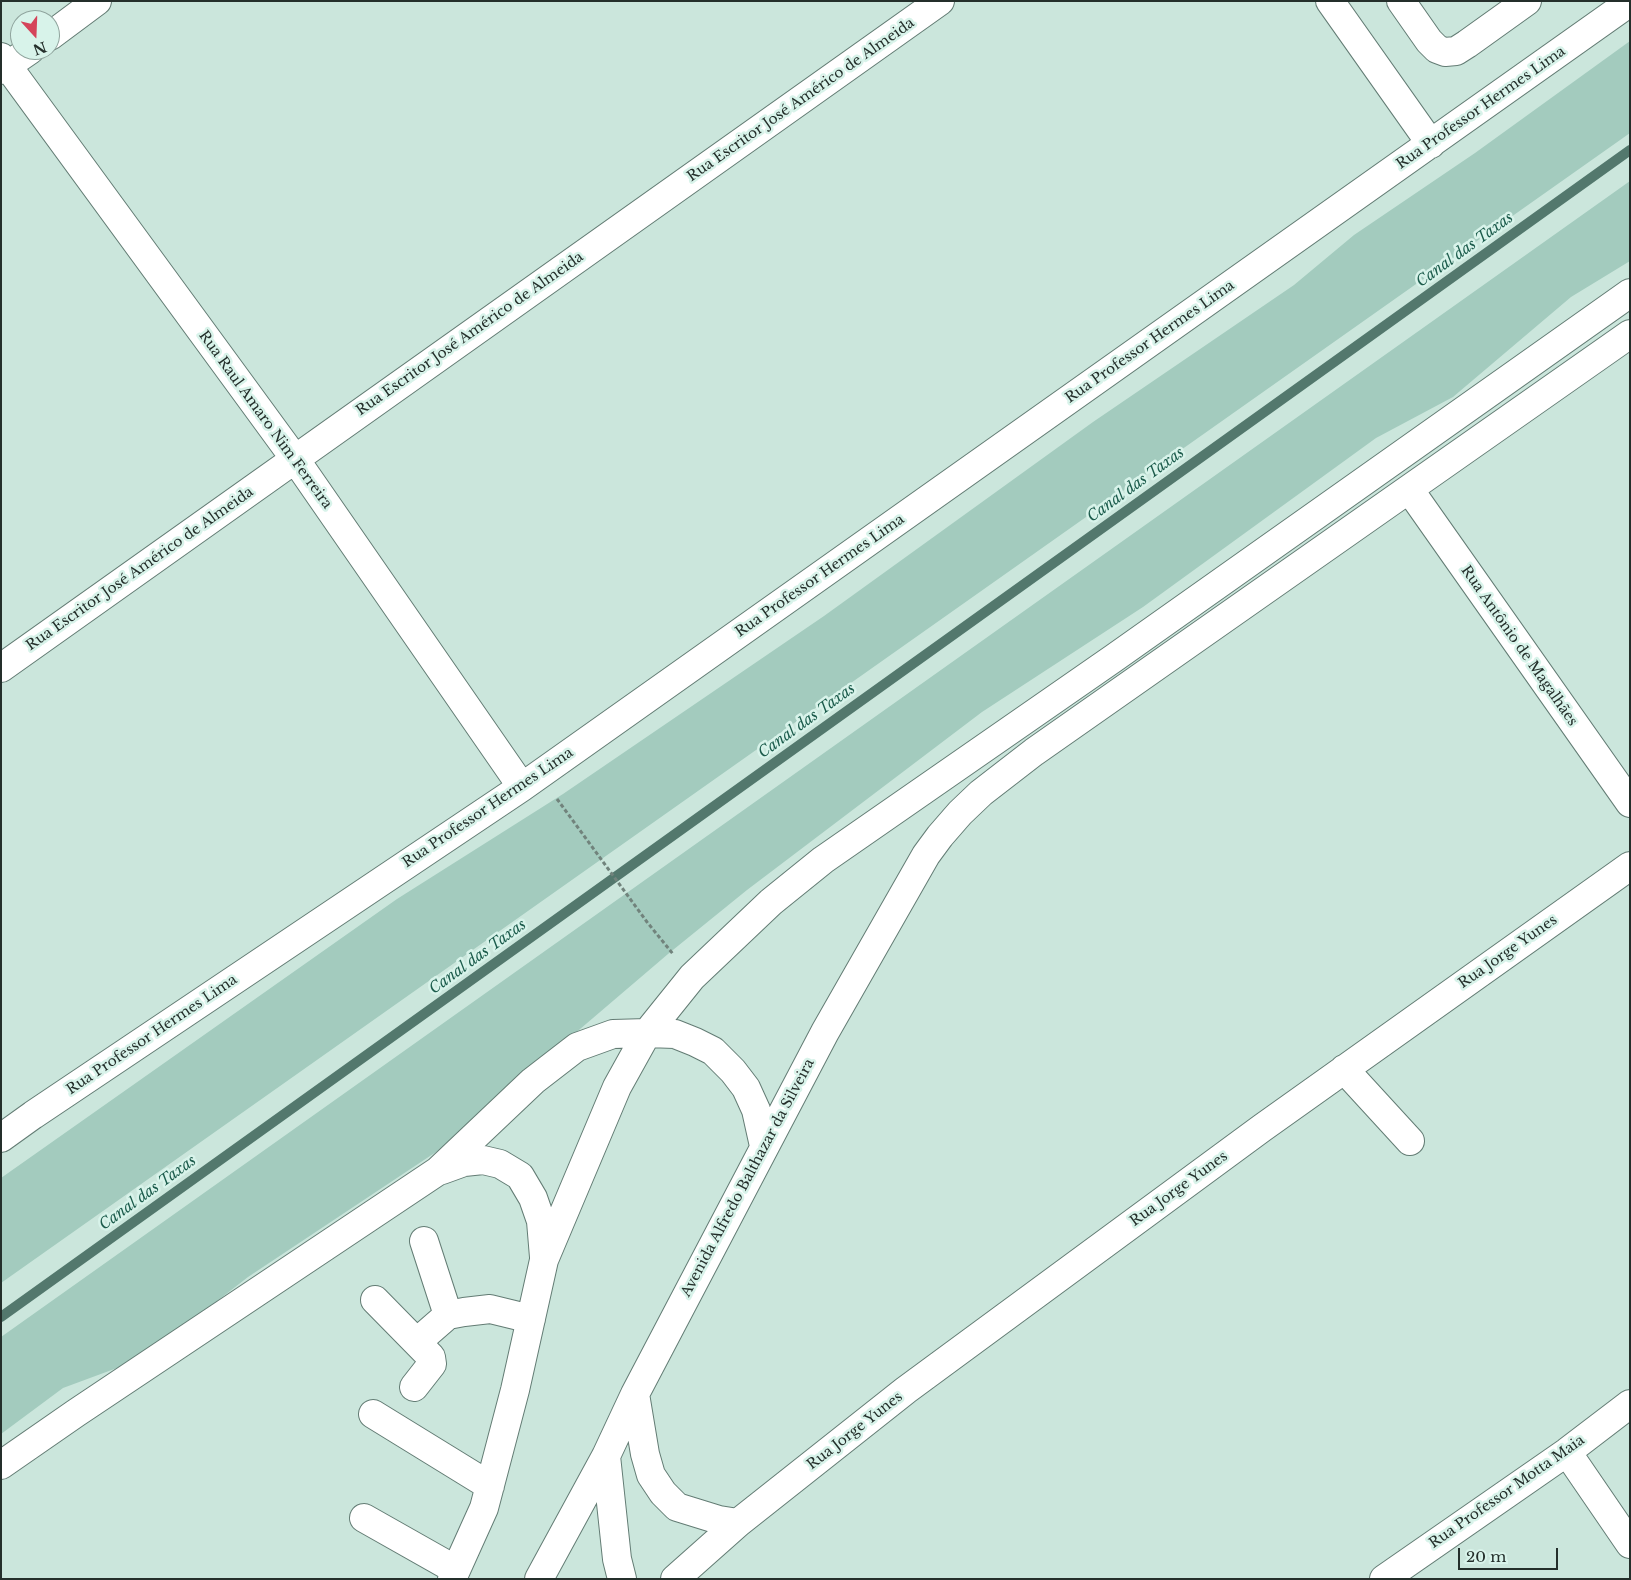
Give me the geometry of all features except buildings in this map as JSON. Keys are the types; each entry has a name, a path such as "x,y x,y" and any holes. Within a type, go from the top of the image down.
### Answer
{"street":[{"name":"Rua Escritor José Américo de Almeida","path":"1,668 940,1"},
{"path":"1330,1 1431,144"},
{"path":"1401,1 1429,41 1437,49 1445,52 1456,51 1527,1"},
{"name":"Rua Professor Hermes Lima","path":"1,1138 41,1109 530,781 1630,2"},
{"path":"60,27 85,4"},
{"name":"Rua Raul Amaro Nim Ferreira","path":"3,65 295,459 530,781"},
{"path":"364,1518 454,1574 482,1514 515,1390 544,1260 617,1087 647,1033 692,977 771,902 823,860 1105,664 1630,293"},
{"path":"1409,489 1630,334"},
{"name":"Avenida Alfredo Balthazar da Silveira","path":"539,1579 606,1456 635,1394 825,1032 926,855 940,836 981,793 1034,752 1409,489"},
{"name":"Rua Antônio de Magalhães","path":"1409,489 1630,803"},
{"name":"Rua Jorge Yunes","path":"675,1579 738,1523 906,1390 1344,1069 1630,866"},
{"path":"1,1465 84,1407 438,1171 533,1081 578,1047 613,1034 647,1033 675,1034 713,1051 733,1071 746,1088 756,1110 764,1146"},
{"path":"1344,1069 1410,1142"},
{"path":"438,1171 464,1162 483,1160 500,1164 520,1176 533,1198 541,1222 544,1260"},
{"path":"424,1242 448,1315"},
{"path":"374,1300 431,1357 432,1364 414,1386"},
{"path":"417,1342 448,1315 490,1309 531,1319"},
{"path":"635,1394 649,1468 651,1475 663,1493 677,1507 719,1520 738,1523"},
{"name":"Rua Professor Motta Maia","path":"1384,1579 1567,1452 1630,1404"},
{"path":"372,1414 490,1486"},
{"path":"1567,1452 1630,1544"},
{"path":"606,1456 617,1559 622,1579"}],"path":[{"path":"530,781 581,831 647,922 692,977"}],"green space":[{"path":"1630,41 1630,133 1,1283 1,1178 397,899 563,794 824,616 1093,422 1294,285 1354,235 1475,153"},
{"path":"1630,181 1630,261 1571,297 1453,397 1376,438 1143,607 982,712 747,890 668,954 436,1152 248,1277 144,1358 63,1388 1,1434 1,1337"}],"waterway":[{"name":"Canal das Taxas","path":"1,1317 1630,150"}]}
